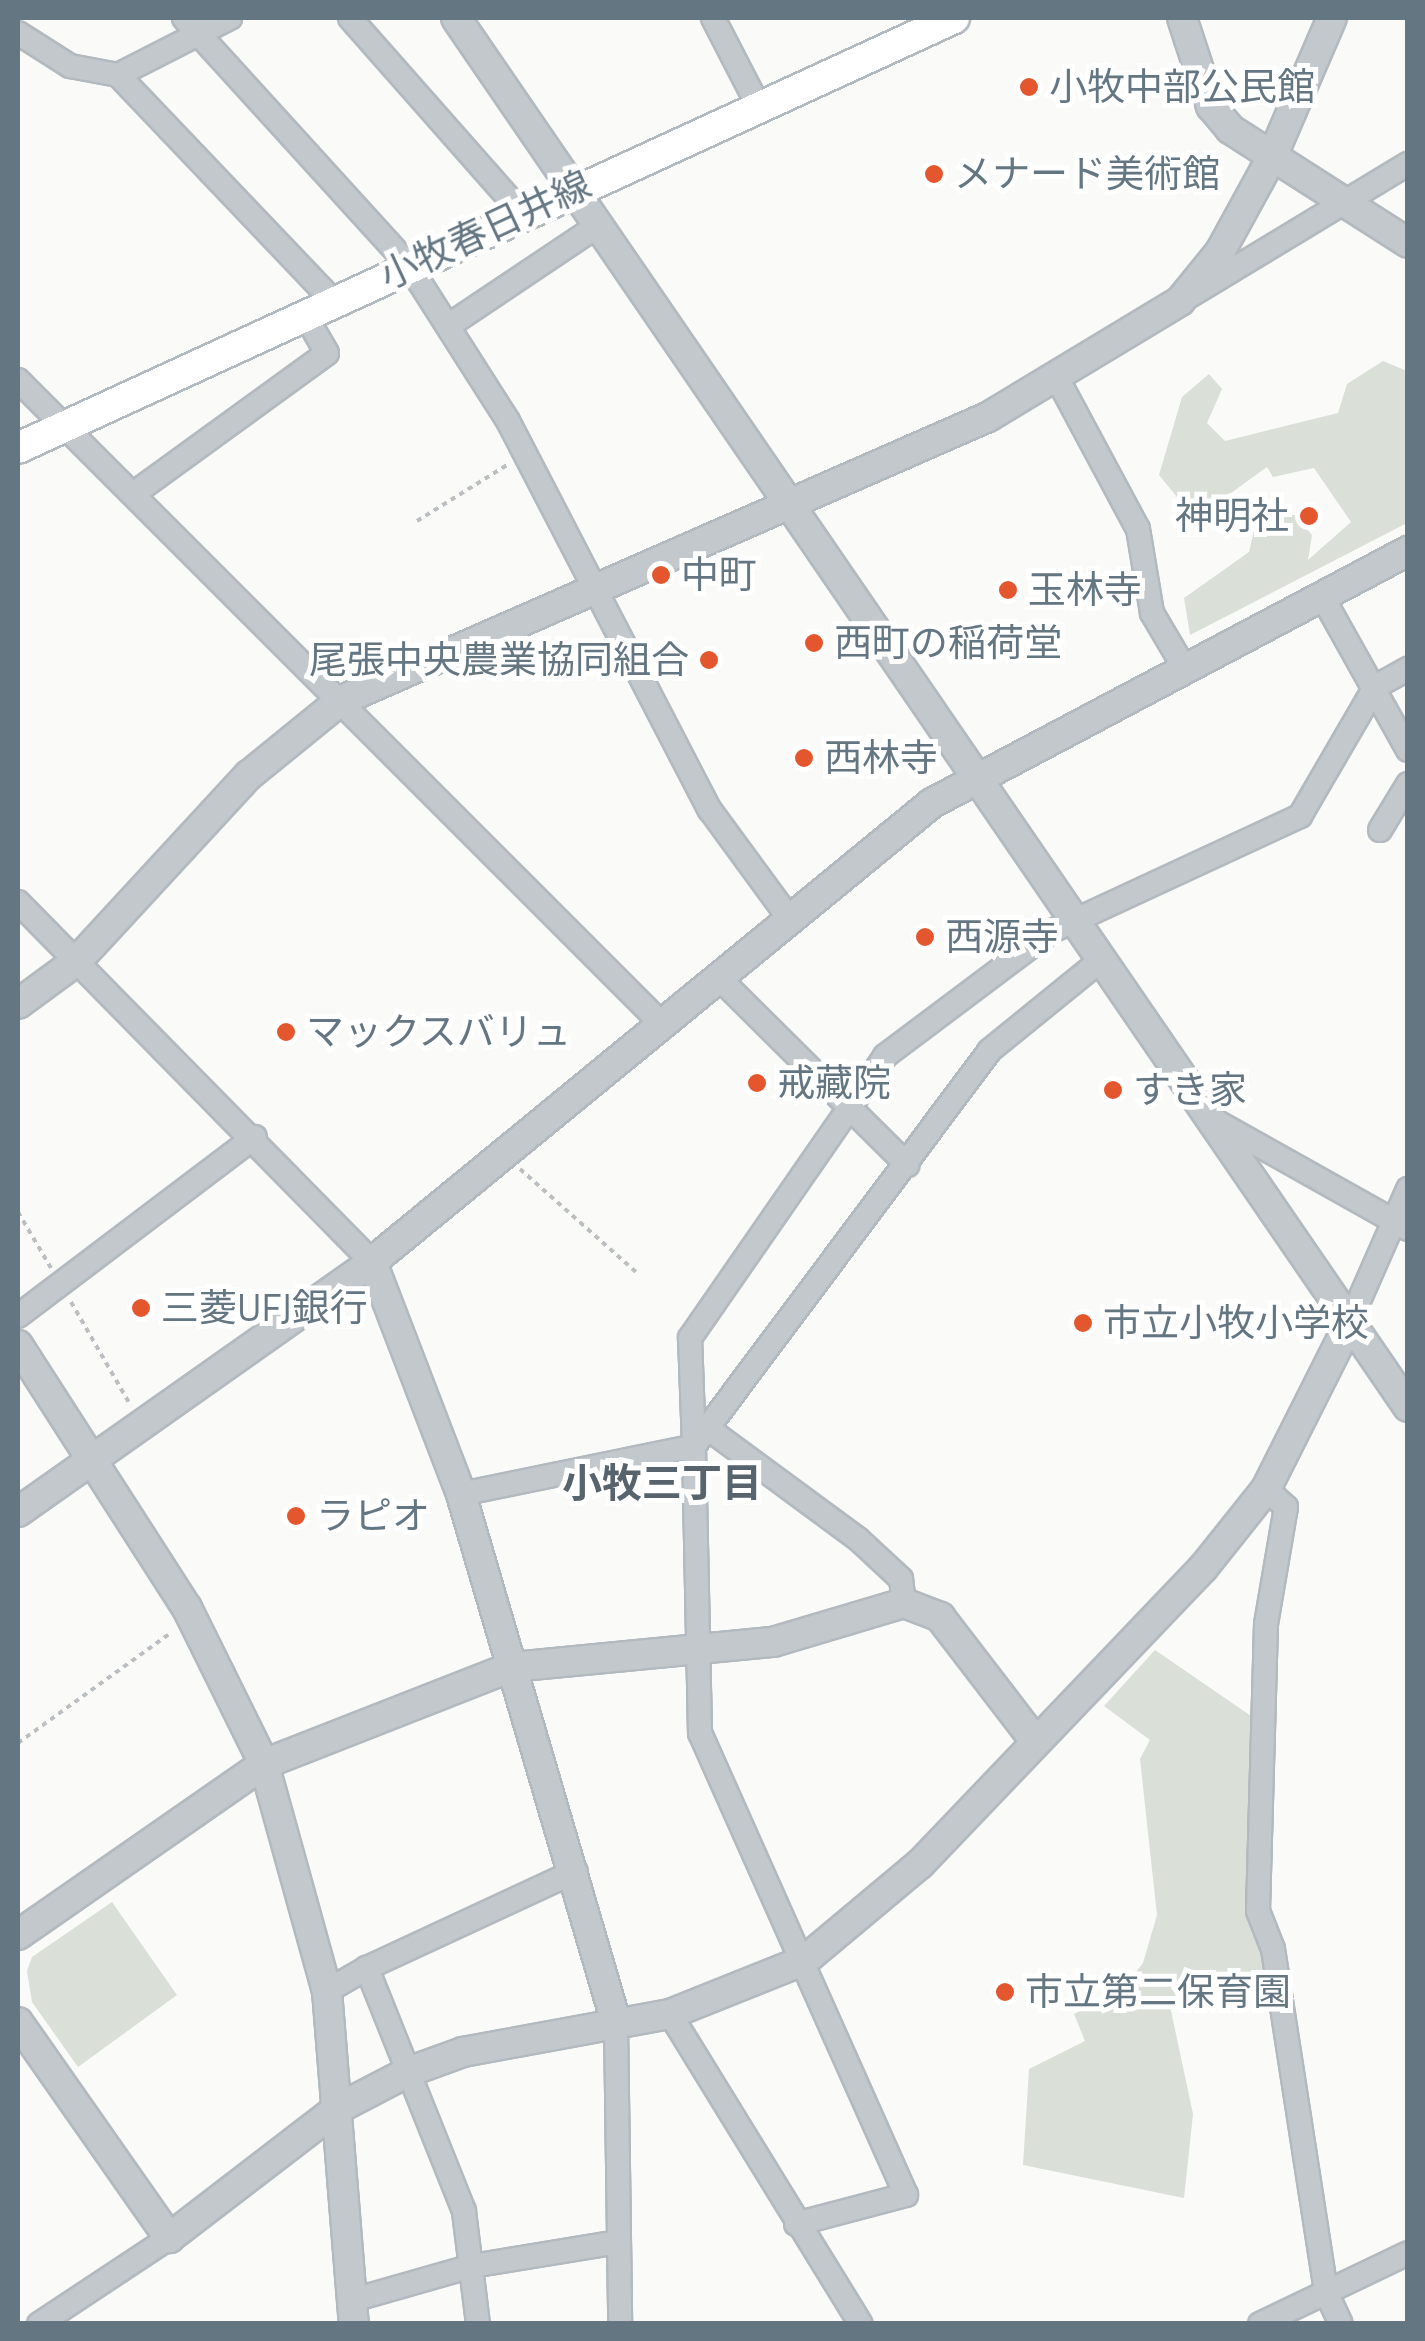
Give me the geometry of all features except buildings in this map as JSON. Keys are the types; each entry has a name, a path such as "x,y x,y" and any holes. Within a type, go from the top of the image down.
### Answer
{"main road":[{"name":"小牧春日井線","path":"18,448 408,264 954,18"}],"street":[{"path":"118,75 190,24 230,18"},
{"path":"350,18 522,213"},
{"path":"456,18 791,504 1348,1328 1408,1407"},
{"path":"714,18 758,105"},
{"path":"1182,18 1211,106 1272,156 1408,243"},
{"path":"1180,301 1220,252 1272,156 1332,18"},
{"path":"190,24 408,264 524,454 591,590 710,810 790,918"},
{"path":"18,32 70,66 118,75 334,301"},
{"path":"18,1004 78,960 250,775 340,701 791,504 1057,378 1180,301 1352,206 1408,164"},
{"path":"448,326 596,226"},
{"path":"136,492 328,354 305,315"},
{"path":"1057,378 1138,529 1152,613 1185,668"},
{"path":"18,380 136,492 662,1024"},
{"path":"18,1512 372,1262 790,918 974,778 1408,551"},
{"path":"1323,598 1408,750"},
{"path":"796,2224 906,2195 700,1732 697,1646 702,1438 690,1338 884,1056 1072,920 1300,816 1375,687 1408,669"},
{"path":"1380,830 1408,784"},
{"path":"18,902 255,1138 372,1262 460,1494 576,1871 616,2022 620,2324"},
{"path":"460,1494 702,1438 989,1052 1101,960"},
{"path":"718,978 845,1108 907,1165"},
{"path":"1204,1114 1399,1224"},
{"path":"18,1316 255,1138"},
{"path":"40,2324 169,2238 337,2109 408,2072 616,2022 670,2014 804,1960 884,1899 1266,1489 1399,1224 1408,1188"},
{"path":"18,1345 188,1608 264,1764 327,1991 354,2312 472,2266 619,2242"},
{"path":"702,1438 858,1539 901,1579 904,1603"},
{"path":"1266,1489 1286,1507 1266,1624 1258,1910 1273,1949 1326,2292 1341,2324"},
{"path":"18,1935 264,1764 512,1667 792,1639 904,1603 940,1617 1035,1740"},
{"path":"327,1991 367,1968 576,1871"},
{"path":"367,1968 464,2210 478,2324"},
{"path":"670,2014 861,2324"},
{"path":"18,2022 169,2238"},
{"path":"1260,2324 1408,2253"}],"path":[{"path":"418,521 524,454"},
{"path":"504,1152 553,1207 636,1272"},
{"path":"18,1212 142,1424"},
{"path":"18,1743 182,1625"}],"shaded area":[{"path":"1383,361 1407,371 1407,523 1190,635 1184,598 1249,552 1260,505 1296,516 1312,535 1308,560 1351,522 1314,468 1273,477 1267,467 1195,519 1159,475 1182,397 1209,374 1222,389 1207,423 1225,441 1338,413 1347,384"},
{"path":"1155,1650 1254,1718 1270,1958 1255,1982 1212,1982 1170,2006 1193,2114 1184,2198 1023,2165 1029,2069 1085,2041 1074,2014 1121,1991 1143,1963 1157,1915 1140,1759 1150,1740 1104,1706"},
{"path":"112,1902 177,1995 78,2067 32,2002 27,1971 32,1957"}],"place":[{"name":"小牧中部公民館","path":"1029,87"},
{"name":"メナード美術館","path":"934,174"},
{"name":"神明社","path":"1309,516"},
{"name":"中町","path":"661,575"},
{"name":"玉林寺","path":"1008,590"},
{"name":"西町の稲荷堂","path":"814,643"},
{"name":"尾張中央農業協同組合","path":"709,660"},
{"name":"西林寺","path":"804,758"},
{"name":"西源寺","path":"925,937"},
{"name":"マックスバリュ","path":"286,1032"},
{"name":"戒藏院","path":"757,1083"},
{"name":"すき家","path":"1113,1090"},
{"name":"三菱UFJ銀行","path":"141,1308"},
{"name":"市立小牧小学校","path":"1083,1323"},
{"name":"ラピオ","path":"296,1516"},
{"name":"市立第二保育園","path":"1005,1992"}],"district":[{"name":"小牧三丁目","path":"662,1483"}]}
